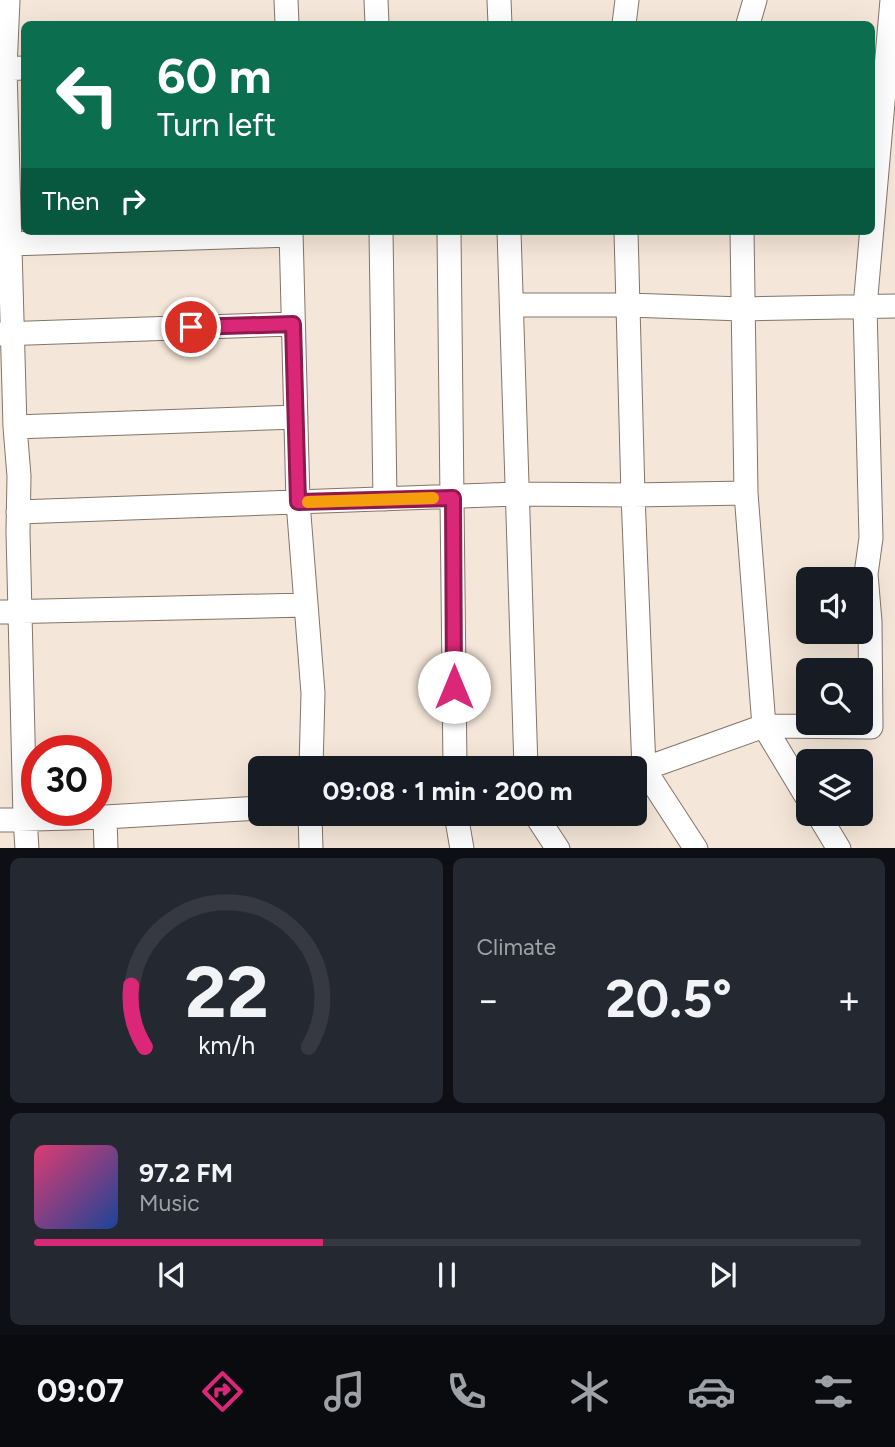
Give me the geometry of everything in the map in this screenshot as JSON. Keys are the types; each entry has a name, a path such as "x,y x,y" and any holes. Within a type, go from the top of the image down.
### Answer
{"street":[{"path":"8,0 10,244 6,333 15,427 9,477 18,512 10,611 21,763"},
{"path":"286,0 287,21"},
{"path":"376,0 377,21"},
{"path":"499,0 500,21"},
{"path":"624,21 627,0"},
{"path":"749,21 755,0"},
{"path":"875,193 892,0"},
{"path":"10,244 239,235"},
{"path":"290,235 298,502 313,693 311,756"},
{"path":"381,235 385,499"},
{"path":"449,235 455,756"},
{"path":"509,235 526,756"},
{"path":"626,235 640,756"},
{"path":"742,235 746,493 764,726 796,779"},
{"path":"647,768 764,726 871,727 870,622 866,574 871,538 865,307 871,235"},
{"path":"512,305 742,309 895,306"},
{"path":"6,333 293,324"},
{"path":"15,427 296,417"},
{"path":"18,512 517,495 746,493"},
{"path":"10,611 305,605"},
{"path":"647,781 695,848"},
{"path":"112,817 248,809"},
{"path":"0,820 21,818"},
{"path":"26,826 27,848"},
{"path":"106,826 106,848"},
{"path":"310,826 311,848"},
{"path":"458,826 462,848"},
{"path":"543,826 557,848"},
{"path":"825,826 838,848"}],"slow traffic":[{"path":"308,502 433,498"}],"route":[{"path":"191,327 293,324 298,502 453,498 454,687"}]}
